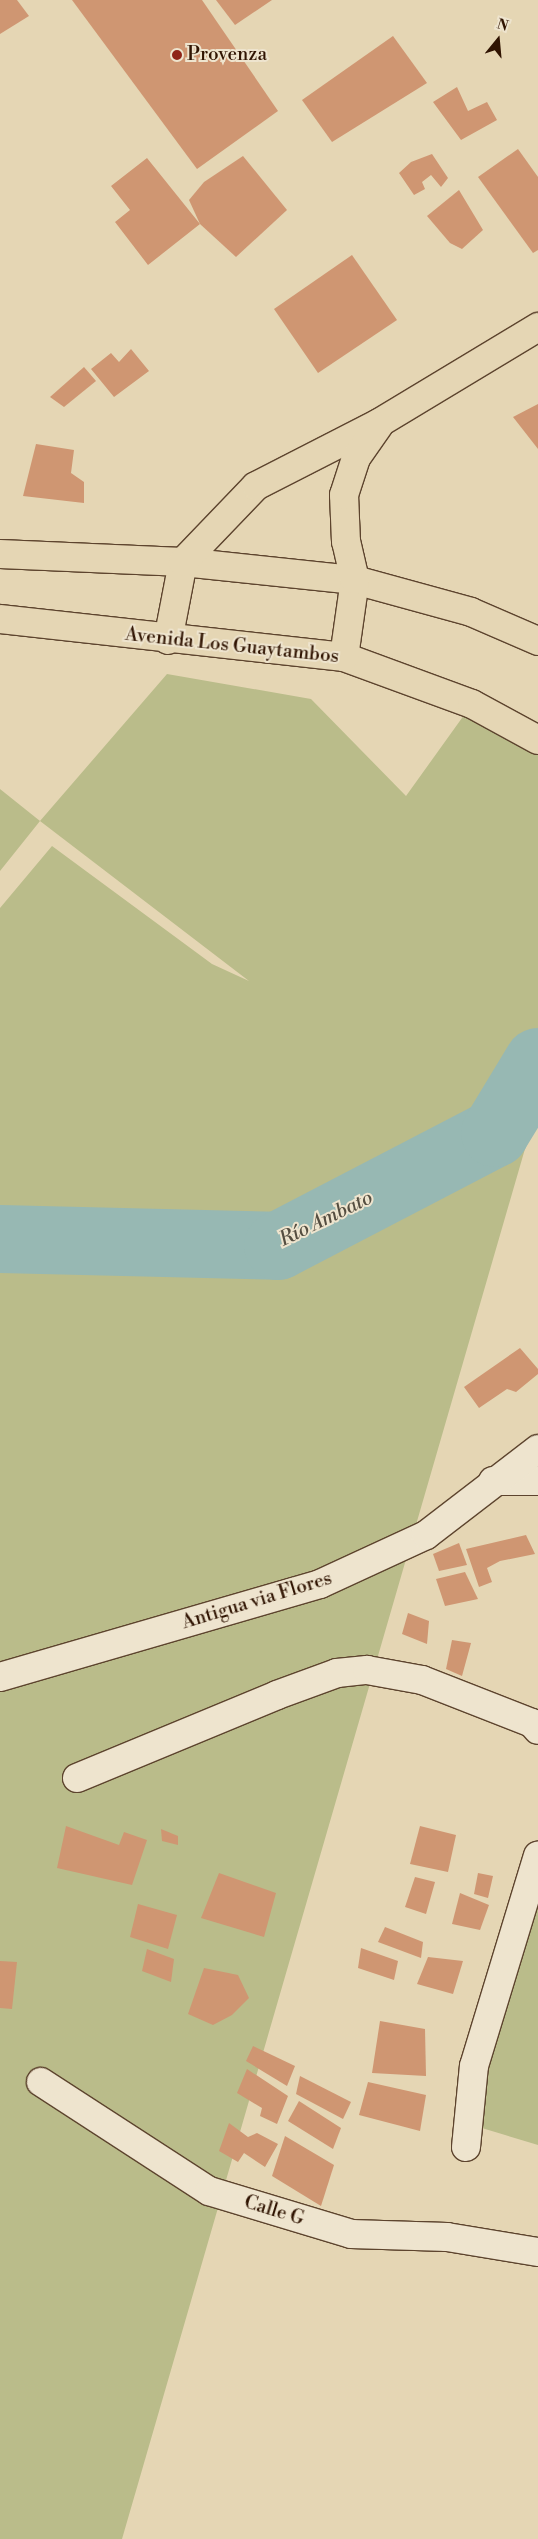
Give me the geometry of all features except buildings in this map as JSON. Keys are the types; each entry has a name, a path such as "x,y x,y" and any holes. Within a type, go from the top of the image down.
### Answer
{"main road":[{"path":"168,640 183,562 256,486 380,423 538,327"},
{"path":"344,657 355,580 346,542 344,495 356,458 380,423"},
{"path":"0,554 183,562 355,580 471,612 538,641"},
{"name":"Avenida Los Guaytambos","path":"0,619 168,640 344,657 472,704 538,740"}],"street":[{"name":"Antigua via Flores","path":"0,1677 320,1584 426,1535 493,1481 538,1450"},
{"path":"493,1481 538,1481"},
{"path":"77,1778 338,1673 367,1670 422,1680 536,1722"},
{"path":"466,2147 474,2066 538,1856"},
{"name":"Calle G","path":"41,2082 209,2191 351,2234 447,2237 538,2252"}],"green space":[{"path":"167,674 311,699 406,796 472,704 538,740 538,1104 122,2539 0,2539 0,908 52,846 212,964 249,981 40,821"},
{"path":"0,789 40,821 0,871"},
{"path":"538,1862 538,2145 472,2125"}],"waterway":[{"name":"Río Ambato","path":"0,1239 278,1246 495,1133 538,1062"}],"place":[{"name":"Provenza","path":"177,55"}]}
